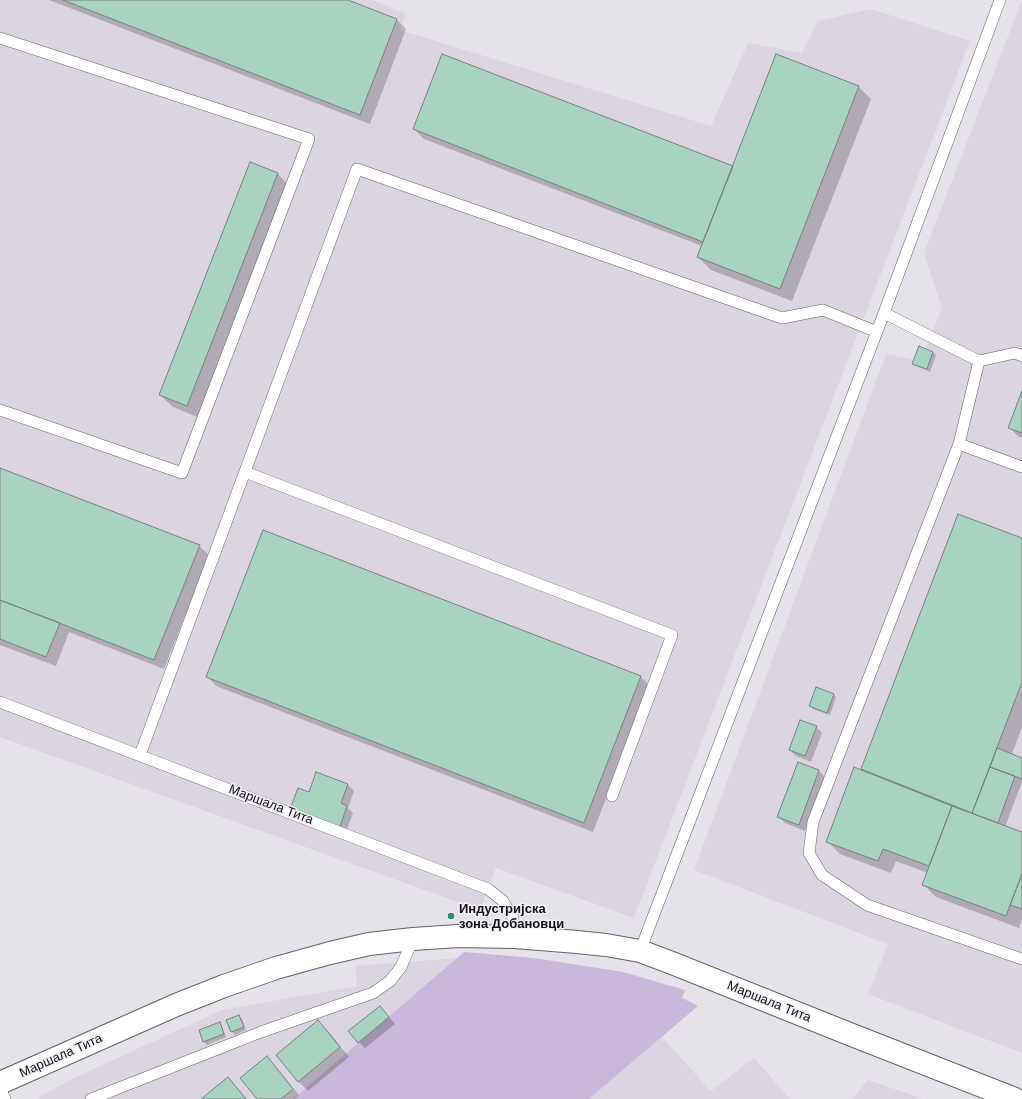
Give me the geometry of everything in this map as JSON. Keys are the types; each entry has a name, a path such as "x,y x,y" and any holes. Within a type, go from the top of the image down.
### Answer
{"main road":[{"name":"Маршала Тита","path":"0,1082 176,1005 276,968 369,944 458,936 515,937 577,942 640,951 1015,1099"}],"lane":[{"path":"640,951 877,332 1000,0"},
{"path":"0,38 309,139 182,473 0,410"},
{"path":"140,755 357,170 782,318 823,310 877,332"},
{"path":"884,313 979,361 1015,353 1022,356"},
{"path":"979,361 959,444 813,822 809,852 822,875 867,905 1022,959"},
{"path":"959,444 1022,467"},
{"path":"245,472 672,636 612,796"},
{"name":"Маршала Тита","path":"0,702 488,889 503,901 510,912 513,918 515,937"},
{"path":"91,1099 261,1032 373,993 390,982 401,967 413,939"},
{"path":"0,1088 5,1099"}],"shaded area":[{"path":"0,0 372,0 406,14 400,30 711,126 748,43 802,53 818,21 871,9 970,41 634,918 496,868 480,910 0,737"},
{"path":"1022,0 1022,1053 868,994 888,944 694,870 886,354 920,361 942,308 924,253"},
{"path":"464,952 534,958 623,972 685,990 682,998 698,1006 589,1099 293,1099"},
{"path":"458,958 293,1099 36,1099 72,1079 222,1010 357,986 356,966"},
{"path":"662,1037 711,1091 754,1058 790,1099 589,1099"},
{"path":"868,1080 924,1099 852,1099"}],"building":[{"path":"63,0 348,0 397,19 360,115"},
{"path":"442,54 733,166 703,242 413,129"},
{"path":"776,54 859,86 780,289 697,257"},
{"path":"250,162 278,173 187,406 159,395"},
{"path":"919,346 933,352 927,369 912,364"},
{"path":"1022,391 1022,433 1008,428"},
{"path":"0,468 200,545 154,660 0,600"},
{"path":"958,514 1022,538 1022,682 972,813 861,769"},
{"path":"263,530 641,676 584,823 206,677"},
{"path":"0,600 60,623 46,657 0,639"},
{"path":"816,687 834,694 827,713 809,706"},
{"path":"800,720 817,726 805,756 789,750"},
{"path":"997,748 1022,758 1022,779 990,767"},
{"path":"798,762 819,770 799,825 777,817"},
{"path":"854,767 952,806 929,866 883,849 878,861 826,842"},
{"path":"990,767 1015,776 998,823 972,813"},
{"path":"316,772 348,784 341,803 347,806 340,827 290,809 298,788 309,792"},
{"path":"952,806 1022,832 1022,874 1006,916 922,885"},
{"path":"1022,874 1022,909 1010,905"},
{"path":"380,1006 389,1017 358,1043 348,1031"},
{"path":"239,1015 244,1027 231,1032 226,1020"},
{"path":"318,1020 340,1047 298,1082 276,1055"},
{"path":"220,1022 224,1034 203,1042 199,1030"},
{"path":"267,1056 293,1089 281,1099 257,1099 240,1078"},
{"path":"228,1077 246,1099 201,1099"}],"place":[{"name":"Индустријска зона Добановци","path":"451,916"}]}
